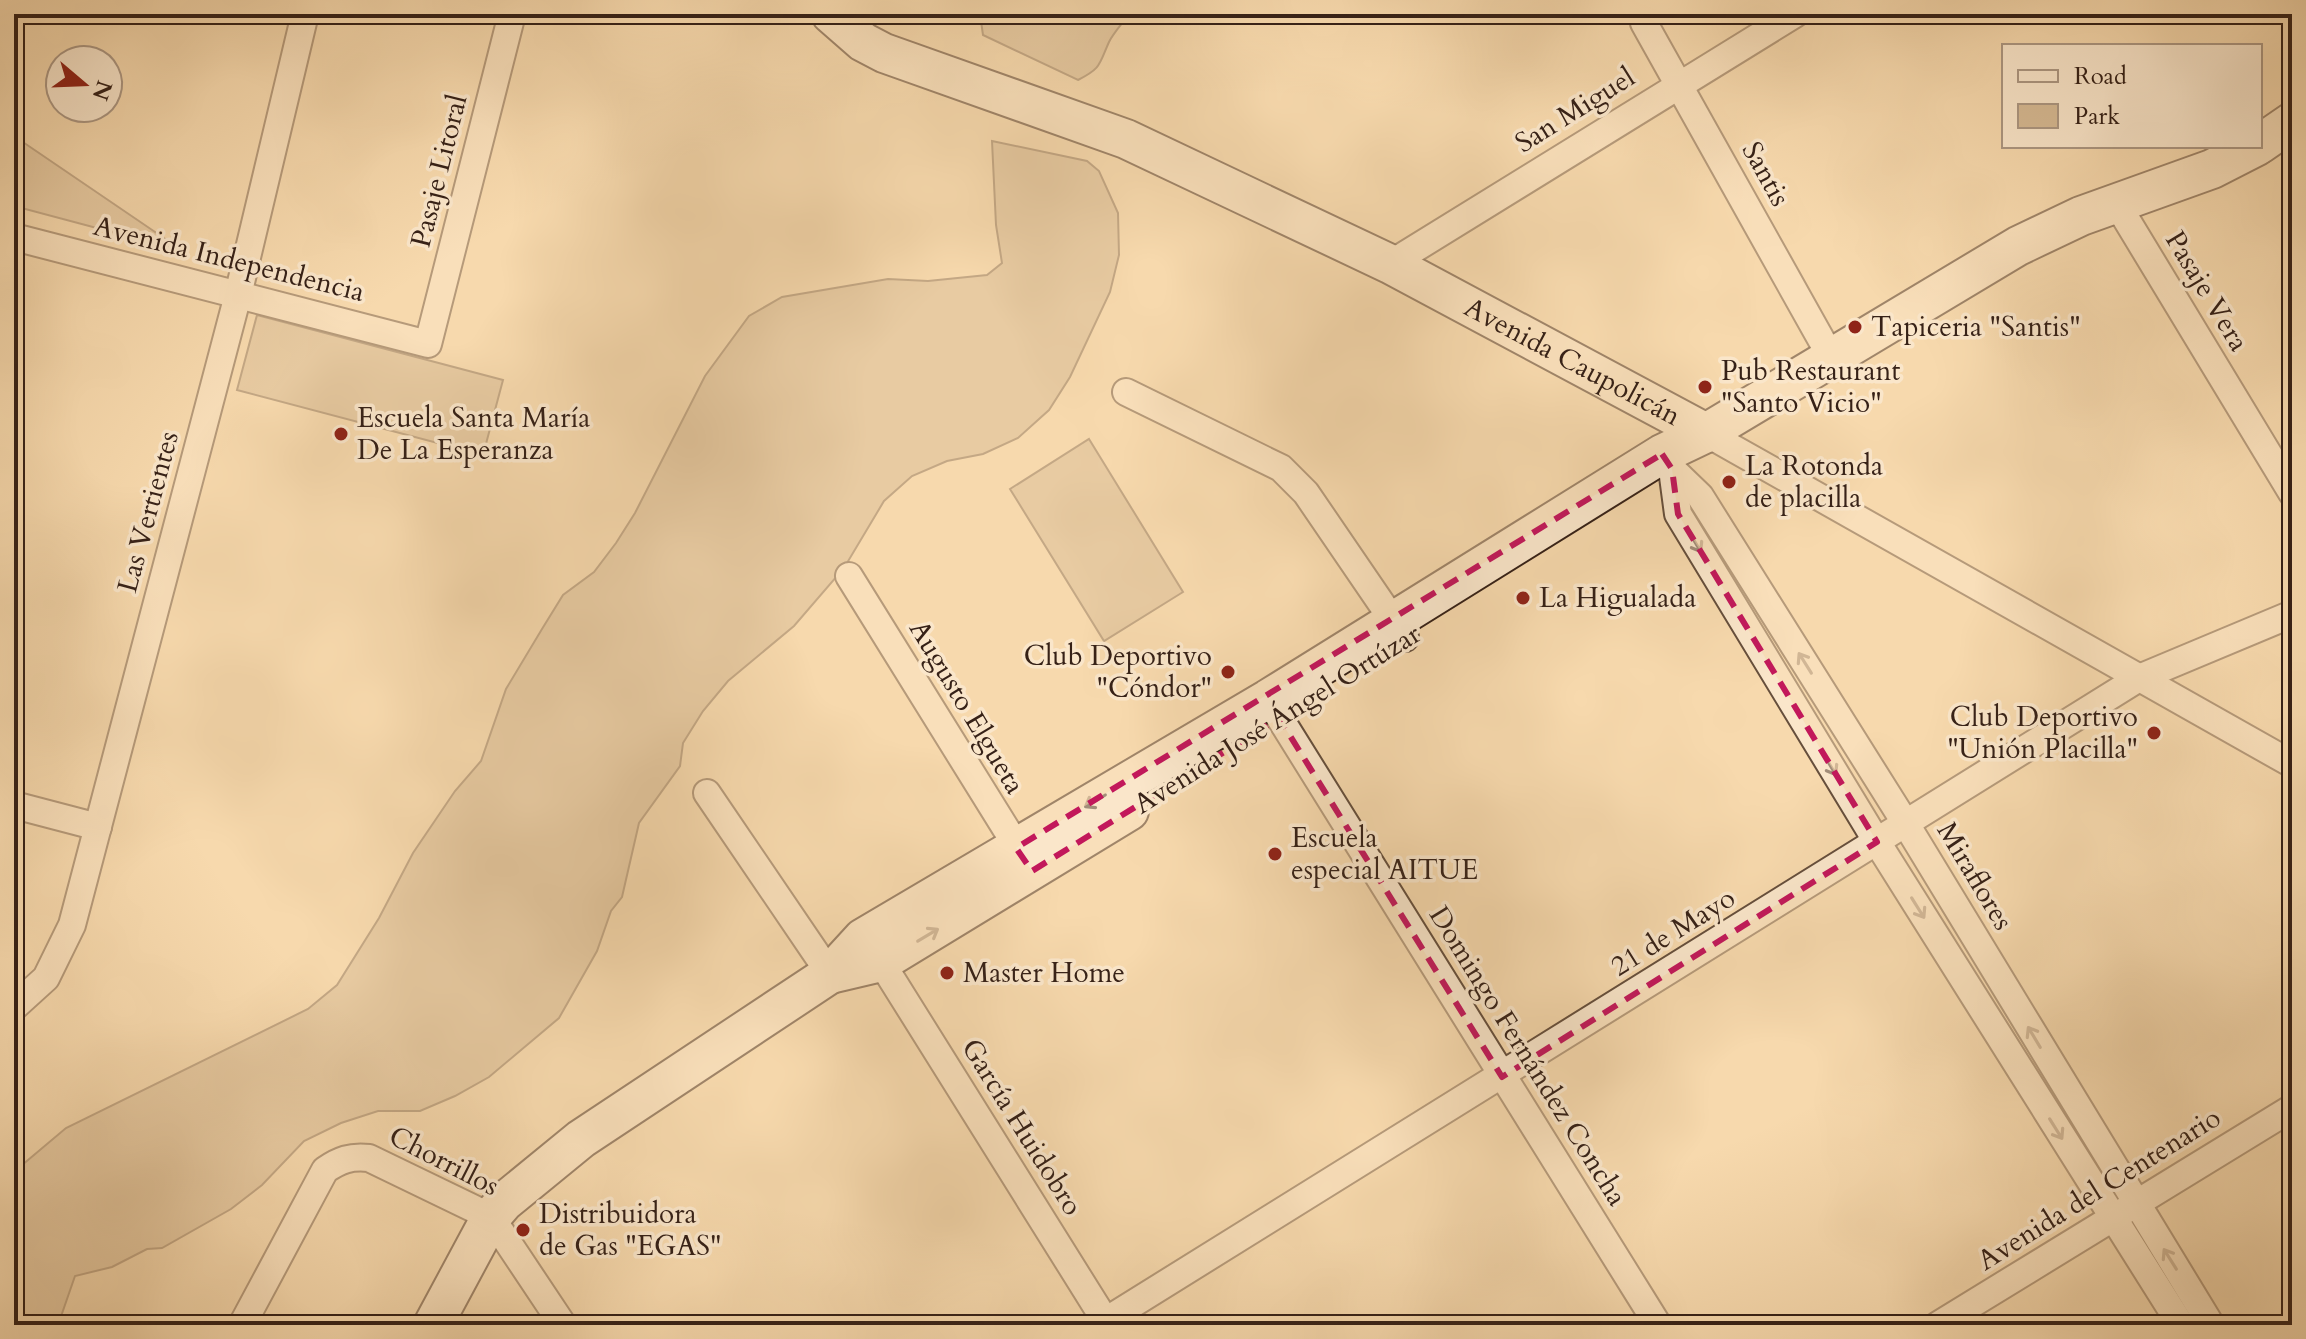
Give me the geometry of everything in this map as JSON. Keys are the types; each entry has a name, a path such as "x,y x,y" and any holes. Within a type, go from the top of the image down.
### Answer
{"street":[{"name":"Las Vertientes","path":"14,1007 46,978 66,943 238,295 305,14"},
{"name":"Pasaje Litoral","path":"428,344 512,14"},
{"name":"Avenida Caupolicán","path":"831,14 854,36 884,53 1126,139 1390,264 1706,433 2292,764"},
{"name":"San Miguel","path":"1390,264 1795,14"},
{"name":"Santis","path":"1644,23 1831,357"},
{"name":"Avenida José Ángel Ortúzar","path":"2262,142 2292,122"},
{"name":"Avenida José Ángel Ortúzar","path":"830,974 881,962 1024,860 1667,462 1706,433 2018,246 2117,204 2212,169 2252,148"},
{"name":"Pasaje Vera","path":"2117,204 2292,493"},
{"name":"Avenida Independencia","path":"14,237 428,344"},
{"path":"1126,392 1281,468 1306,493 1399,629"},
{"path":"1667,462 1678,514 1877,842 2181,1325"},
{"name":"Miraflores","path":"1667,462 1700,496 1906,824 2211,1325"},
{"name":"Augusto Elgueta","path":"849,576 1024,860"},
{"name":"21 de Mayo","path":"1104,1324 2139,678 2292,614"},
{"name":"Domingo Fernández Concha","path":"1274,708 1658,1325"},
{"path":"707,793 830,974"},
{"path":"14,805 98,827"},
{"name":"Avenida José Ángel Ortúzar","path":"433,1325 491,1217 504,1202 581,1139 830,974 863,938 1024,860"},
{"name":"García Huidobro","path":"881,962 1104,1324"},
{"name":"Avenida del Centenario","path":"1938,1325 2292,1108"},
{"name":"Chorrillos","path":"242,1325 325,1170 341,1159 369,1158 491,1217 563,1325"}],"highlighted area":[{"path":"1662,454 1672,469 1678,514 1877,842 1502,1077 1279,718 1032,871 1016,848"}],"green space":[{"path":"980,14 1129,14 1111,38 1099,65 1078,80 983,35"},
{"path":"14,136 183,251 14,206"},
{"path":"992,141 1087,161 1099,171 1118,213 1119,255 1110,292 1070,377 1049,410 1018,438 983,454 947,461 912,476 884,501 844,568 794,626 728,681 703,711 683,743 680,766 639,823 622,897 611,911 597,951 559,1018 489,1077 455,1096 420,1111 378,1111 341,1123 304,1141 262,1185 231,1209 162,1248 147,1249 112,1267 75,1276 58,1325 14,1325 15,1171 66,1128 308,1009 337,985 379,918 413,853 455,791 481,761 506,689 542,629 563,595 594,572 616,543 635,513 705,376 749,316 782,297 888,279 928,281 987,275 1002,263 996,225"},
{"path":"257,315 503,380 483,455 237,390"},
{"path":"1089,439 1183,592 1104,641 1010,489"}],"place":[{"name":"Tapiceria \"Santis\"","path":"1855,327"},
{"name":"Pub Restaurant \"Santo Vicio\"","path":"1705,387"},
{"name":"Escuela Santa María De La Esperanza","path":"341,434"},
{"name":"La Rotonda de placilla","path":"1729,482"},
{"name":"La Higualada","path":"1523,598"},
{"name":"Club Deportivo \"Cóndor\"","path":"1228,672"},
{"name":"Club Deportivo \"Unión Placilla\"","path":"2154,733"},
{"name":"Escuela especial AITUE","path":"1275,854"},
{"name":"Master Home","path":"947,973"},
{"name":"Distribuidora de Gas \"EGAS\"","path":"523,1230"}]}
